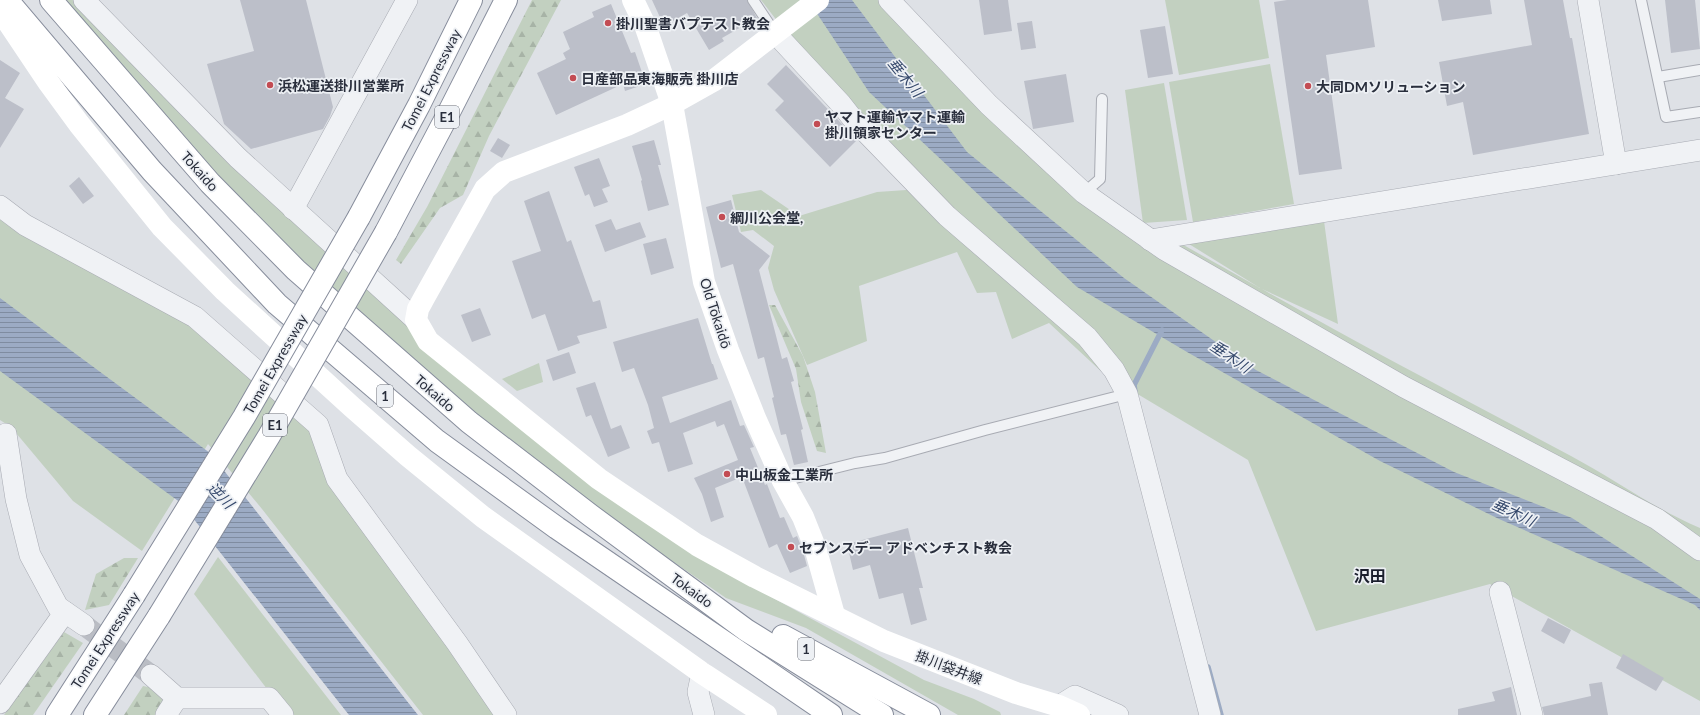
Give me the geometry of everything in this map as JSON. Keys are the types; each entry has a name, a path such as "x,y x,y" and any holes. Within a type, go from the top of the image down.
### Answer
{"main road":[{"name":"Tokaido","path":"7,0 152,171 277,304 438,441 557,528 831,715"},
{"name":"Tokaido","path":"51,0 210,183 296,270 469,422 590,515 746,630 882,715"},
{"name":"Tomei Expressway","path":"57,715 134,595 244,417 359,217 419,105 471,0"},
{"name":"E1","path":"95,715 159,616 269,436 386,232 506,0"},
{"name":"Old Tōkaidō","path":"633,0 645,25 672,104 704,282 728,350 755,418 783,481 803,517 815,547 834,615"},
{"path":"416,320 418,308 485,189 504,172 626,125 672,104 713,81 818,0"},
{"path":"0,10 49,83 79,124 162,227 225,291 352,407 408,456 483,517 702,673 766,715"},
{"name":"掛川袋井線","path":"416,320 428,341 599,479 697,545 755,577 884,641 1016,693 1056,711 1078,715"},
{"name":"1","path":"683,583 753,618 808,650 929,715"}],"street":[{"path":"84,0 238,158 416,320"},
{"path":"293,209 406,0"},
{"path":"890,0 989,105 1084,193 1164,250 1404,387 1657,519 1700,550"},
{"path":"1588,0 1616,164"},
{"path":"780,29 852,118 947,216 1087,337 1114,370 1127,394 1210,715"},
{"path":"1150,240 1700,150"},
{"path":"0,206 25,225 195,317 318,425 337,479 457,643 506,715"},
{"path":"6,434 16,499 30,555 58,607 84,625"},
{"path":"1500,592 1532,715"},
{"path":"0,702 65,612"},
{"path":"702,673 698,692 704,715"},
{"path":"151,675 172,707 269,698 283,715"},
{"path":"1056,711 1075,696 1118,715"}],"lane":[{"path":"753,0 780,29"},
{"path":"1641,0 1666,117 1700,112"},
{"path":"1658,77 1700,70"},
{"path":"1084,193 1100,179 1102,99"},
{"path":"783,481 855,463 885,458 985,430 1127,394"}],"green space":[{"path":"65,0 75,0 407,319 751,586 924,680 974,699 1000,712 1001,715 958,715 806,628 726,598 595,508 473,414 295,255 220,180"},
{"path":"532,0 561,0 489,136 463,195 440,208 401,264 396,260 427,207"},
{"path":"761,0 899,0 940,53 1148,245 1180,243 1260,288 1189,244 1324,221 1338,324 1262,289 1377,353 1571,456 1667,512 1700,528 1700,701 1490,584 1316,631 1248,460 1104,374 1049,323 1012,339 996,292 977,293 957,252 859,286 867,341 807,365 774,290 768,268 774,246 753,230 741,232 732,195 761,190 799,216 877,192 921,189 841,104"},
{"path":"1165,0 1259,0 1269,58 1179,75"},
{"path":"1270,64 1294,204 1193,222 1169,82"},
{"path":"1164,83 1187,220 1143,223 1125,90"},
{"path":"0,216 196,318 314,432 501,715 423,715 262,509 208,444 142,551 73,501 11,427 0,420"},
{"path":"769,305 775,305 803,356 815,392 826,453 817,451 801,402 796,369"},
{"path":"539,363 543,382 517,391 502,379"},
{"path":"218,557 341,715 287,715 194,594"},
{"path":"124,558 138,558 109,605 85,610 96,574"},
{"path":"64,632 83,643 33,715 4,715"},
{"path":"143,686 158,689 164,704 157,715 124,715"}],"water":[{"name":"垂木川","path":"808,0 852,0 967,152 1124,278 1256,370 1454,472 1572,518 1700,599 1700,610 1695,605 1499,519 1380,461 1187,352 1077,287 869,92"},
{"name":"逆川","path":"0,298 210,453 418,715 349,715 181,503 0,371"}],"building":[{"name":"浜松運送掛川営業所","path":"240,0 306,0 333,107 323,129 251,149 224,124 207,64 254,51"},
{"path":"652,0 747,0 757,18 722,38 724,41 709,50 687,13 664,26"},
{"path":"979,0 1008,0 1012,31 984,35"},
{"name":"大同DMソリューション","path":"1287,0 1368,0 1375,47 1326,55 1342,169 1299,175 1274,2"},
{"path":"1438,0 1490,0 1492,14 1442,21"},
{"path":"1524,0 1563,0 1570,38 1572,38 1589,134 1473,155 1463,102 1447,106 1439,62 1532,45"},
{"path":"1665,0 1695,0 1700,49 1671,53"},
{"path":"611,4 631,53 635,52 646,84 625,91 623,84 556,115 537,73 566,59 563,53 570,49 563,32 594,17 592,12"},
{"path":"1032,21 1036,48 1021,50 1017,23"},
{"path":"1165,26 1173,74 1148,78 1140,30"},
{"path":"0,60 20,73 5,98 24,109 0,148"},
{"name":"ヤマト運輸ヤマト運輸 掛川領家センター","path":"786,65 857,140 830,167 775,110 784,101 767,84"},
{"path":"1066,74 1074,122 1033,129 1024,81"},
{"path":"498,138 510,145 502,158 490,151"},
{"path":"654,140 661,165 658,165 669,205 648,211 642,180 632,146"},
{"path":"599,158 610,186 602,189 608,202 594,207 589,194 585,196 574,167"},
{"path":"79,177 94,196 83,204 69,186"},
{"path":"549,191 567,242 571,240 593,302 600,300 607,328 577,336 580,343 558,351 545,314 532,319 512,261 541,251 524,201"},
{"path":"731,200 739,232 770,256 759,270 782,359 787,357 794,381 791,382 803,429 801,430 808,462 794,465 786,434 781,435 772,398 774,397 764,357 758,359 733,264 721,268 706,207"},
{"path":"611,219 616,230 640,222 646,237 605,252 595,225"},
{"path":"666,238 674,268 651,275 643,244"},
{"path":"480,308 491,335 472,342 461,315"},
{"path":"698,318 718,379 662,397 670,423 731,400 740,426 744,425 754,447 750,448 765,485 767,484 780,518 784,517 793,538 797,536 803,551 807,566 790,573 777,544 769,548 742,477 715,488 724,517 711,522 702,494 694,478 738,460 724,424 717,427 715,421 683,433 693,464 668,472 659,442 652,444 647,431 654,428 648,405 634,368 622,372 613,342"},
{"path":"569,352 576,373 553,381 546,360"},
{"path":"595,382 611,429 621,425 630,448 608,457 591,415 586,417 576,388"},
{"path":"908,528 923,588 919,588 927,620 911,625 903,593 879,599 870,565 853,570 847,544"},
{"path":"1548,618 1571,630 1564,644 1541,631"},
{"path":"1623,654 1664,678 1656,691 1616,668"},
{"path":"1602,682 1608,715 1544,715 1542,707 1591,696 1589,684"},
{"path":"1511,687 1517,715 1458,715 1458,709 1495,701 1492,692"}],"waterway":[{"path":"1135,392 1134,385 1162,330"},
{"path":"1208,667 1221,715"}],"tunnel":[{"path":"84,625 151,675"}],"place":[{"name":"掛川聖書バプテスト教会","path":"608,23"},
{"name":"日産部品東海販売 掛川店","path":"573,78"},
{"name":"浜松運送掛川営業所","path":"270,85"},
{"name":"大同DMソリューション","path":"1308,86"},
{"name":"ヤマト運輸ヤマト運輸 掛川領家センター","path":"817,124"},
{"name":"綱川公会堂,","path":"722,217"},
{"name":"中山板金工業所","path":"727,474"},
{"name":"セブンスデー アドベンチスト教会","path":"791,547"}],"district":[{"name":"沢田","path":"1370,575"}]}
